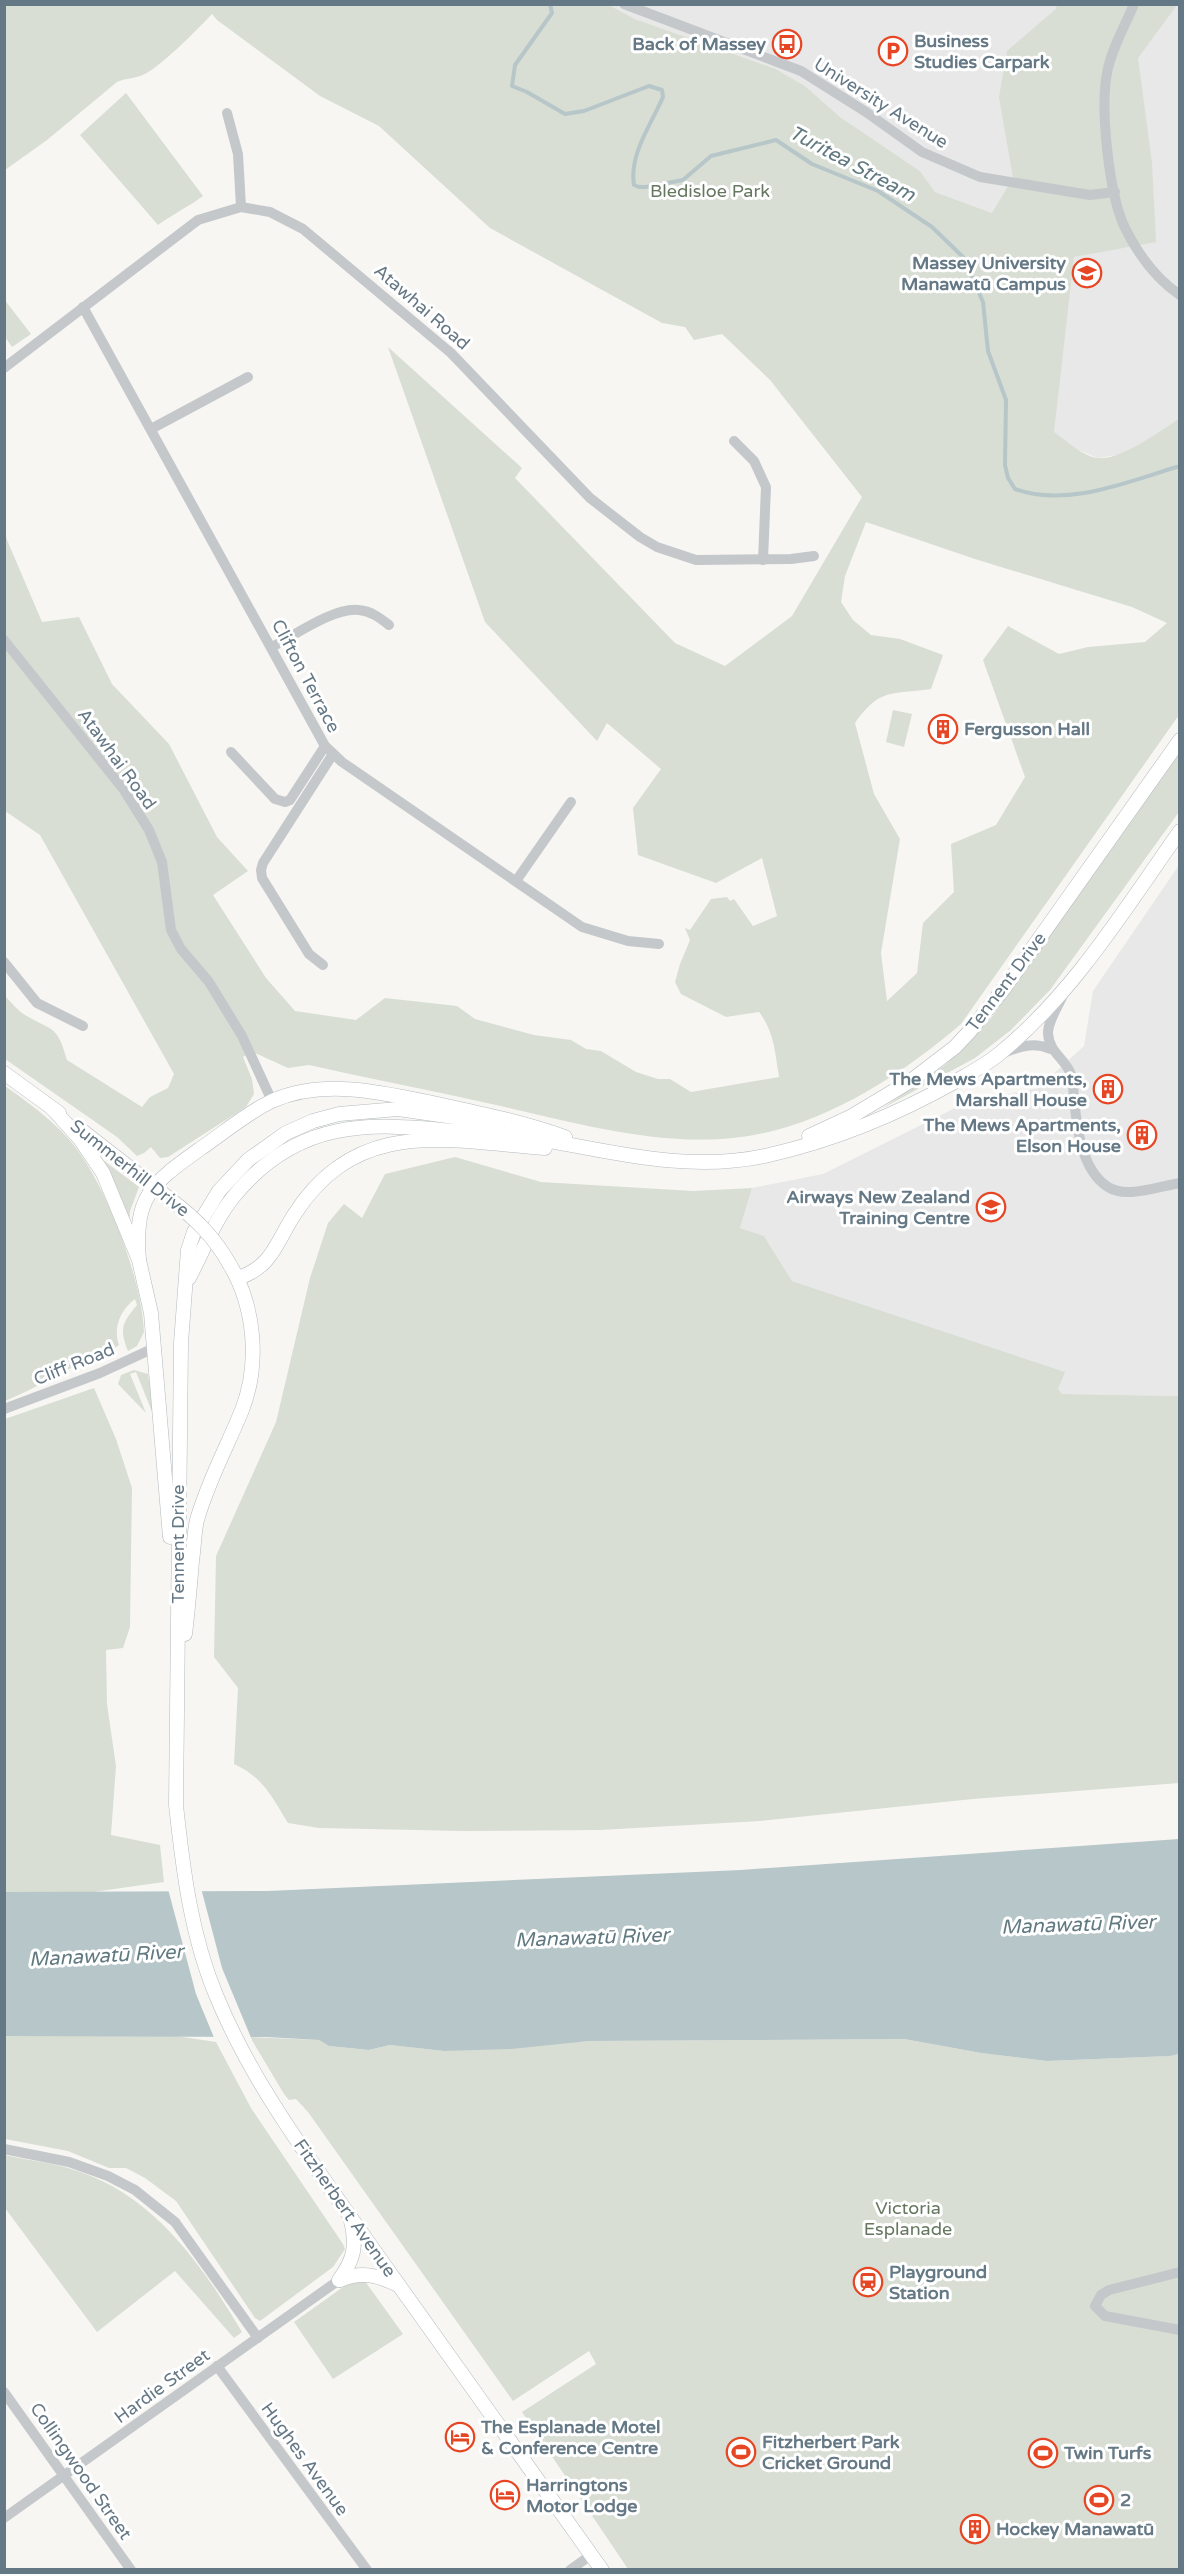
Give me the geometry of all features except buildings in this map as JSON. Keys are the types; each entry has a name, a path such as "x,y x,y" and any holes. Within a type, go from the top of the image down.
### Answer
{"main road":[{"name":"Tennent Drive","path":"770,1155 874,1103 920,1074 955,1047 1005,987 1179,740"},
{"name":"Tennent Drive","path":"176,1805 179,1415 188,1250 194,1232 207,1208 219,1191 248,1160 286,1133 313,1121 339,1114 398,1109 454,1117 499,1132 676,1162 698,1163 770,1155 827,1138 884,1117 937,1092 998,1055 1069,983 1104,940 1179,831"},
{"name":"Summerhill Drive","path":"4,1073 194,1217 209,1233 230,1264 238,1278 249,1309 253,1342 243,1408 208,1482 196,1524 177,1717"},
{"path":"139,1260 138,1232 141,1210 148,1194 175,1167 272,1101 322,1089 370,1091 524,1122 604,1151"},
{"path":"52,1108 80,1138 103,1173 139,1260 151,1313 177,1628"},
{"path":"238,1278 255,1271 267,1261 294,1215 311,1192 340,1165 371,1150 399,1141 429,1139 604,1151"},
{"name":"Fitzherbert Avenue","path":"176,1805 184,1872 202,1955 240,2049 274,2108 602,2570"},
{"path":"339,2280 349,2266 354,2253 350,2216"},
{"path":"339,2280 364,2274 384,2278 400,2286"}],"street":[{"name":"University Avenue","path":"624,4 801,71 866,112 922,152 980,177 1090,195 1115,192"},
{"path":"1134,4 1107,73 1107,139 1115,192 1124,226 1150,269 1179,296"},
{"path":"227,113 238,154 241,207"},
{"name":"Atawhai Road","path":"4,368 198,220 241,207 270,212 303,229 452,353 590,498 657,548 696,560 763,560 814,556"},
{"name":"Clifton Terrace","path":"83,307 329,750 582,927 628,941 660,944"},
{"path":"151,429 248,377"},
{"path":"734,441 754,461 766,487 763,560"},
{"path":"272,647 341,612 360,610 370,612 389,625"},
{"name":"Atawhai Road","path":"4,640 124,790 148,830 162,862 171,930 181,949 209,982 242,1035 272,1101"},
{"path":"231,752 275,799 285,802 290,800 329,750"},
{"path":"323,965 309,954 262,878 261,870 329,750"},
{"path":"516,880 571,802"},
{"path":"4,962 38,1003 83,1026"},
{"path":"1069,983 1050,1023 1048,1034 1051,1049 1071,1073 1077,1127 1084,1152 1100,1181 1113,1190 1121,1191 1179,1183"},
{"path":"998,1055 1027,1045 1051,1049"},
{"name":"Cliff Road","path":"4,1409 100,1373 154,1348"},
{"path":"4,2149 69,2162 108,2176 135,2190 175,2222 258,2338"},
{"path":"1179,2272 1108,2290 1097,2300 1095,2306 1105,2316 1179,2330"},
{"name":"Hardie Street","path":"4,2518 339,2280"},
{"name":"Hughes Avenue","path":"217,2366 367,2570"},
{"name":"Collingwood Street","path":"4,2392 131,2570"},
{"path":"570,2570 591,2555"}],"shaded area":[{"name":"Massey University Manawatū Campus","path":"609,5 1179,5 1179,445 1098,458 1029,430 992,213 935,192 920,171 840,117 805,86 776,69 635,19"},
{"path":"1179,865 1179,1396 1062,1394 1058,1389 1064,1372 792,1281 764,1236 740,1228 752,1188 823,1174 965,1103 1038,1088 1084,1046 1093,991"}],"green space":[{"name":"Bledisloe Park","path":"5,5 609,5 635,19 776,69 805,86 840,117 920,171 935,192 992,213 1013,178 999,97 1007,51 1057,8 1055,5 1177,5 1138,58 1152,163 1156,242 1074,257 1054,432 1087,455 1099,458 1129,450 1179,419 1179,715 961,1024 883,1082 825,1113 764,1133 733,1138 703,1140 643,1136 309,1065 288,1068 251,1051 243,1057 252,1079 254,1094 246,1107 168,1157 160,1158 151,1147 137,1156 117,1137 5,1059 5,996 22,1013 48,1027 57,1035 67,1060 142,1107 150,1097 168,1088 174,1074 40,835 5,811 4,526 7,540 42,622 79,617 112,684 169,744 217,837 248,871 213,895 266,978 295,1011 356,1020 385,998 457,1006 475,1019 534,1035 571,1040 586,1049 601,1051 636,1072 658,1079 670,1079 691,1092 779,1077 771,1035 759,1012 726,1017 681,994 675,982 690,940 685,928 690,930 711,899 727,897 730,901 734,899 753,926 777,916 762,858 716,883 638,855 633,808 661,769 607,723 597,741 485,622 388,347 522,468 515,478 675,643 725,666 792,616 862,497 770,380 722,334 694,340 685,327 662,323 490,228 379,126 320,96 212,14 178,48 147,73 117,82 47,140 5,170","holes":["866,522 975,559 1132,607 1167,623 1145,642 1088,647 1059,654 1008,626 983,660 1025,777 996,825 951,844 954,892 923,923 917,973 887,1001 881,953 900,839 874,794 855,723 864,711 880,698 896,693 931,689 943,655 900,639 871,635 853,620 841,602 845,576"]},
{"path":"126,93 203,196 158,225 80,135"},
{"path":"4,299 31,334 12,347 5,337"},
{"path":"893,710 912,714 904,747 886,742"},
{"path":"1179,750 1179,812 1050,990 1011,1030 975,1058 881,1109 945,1065 991,1018"},
{"path":"5,1086 65,1135 93,1175 106,1200 128,1256 142,1310 144,1332 137,1346 128,1351 123,1332 125,1322 137,1305 135,1299 125,1308 119,1320 117,1339 119,1345 109,1352 110,1356 102,1360 99,1354 5,1401"},
{"path":"95,1154 139,1187 130,1211 129,1226"},
{"path":"455,1157 541,1182 693,1191 752,1188 740,1228 764,1236 792,1281 1065,1372 1058,1389 1062,1394 1179,1396 1179,1783 973,1799 760,1821 600,1830 463,1831 319,1828 288,1823 272,1796 260,1782 234,1764 238,1688 214,1657 216,1556 276,1422 310,1278 328,1223 344,1204 362,1218 385,1174"},
{"path":"134,1370 148,1374 155,1419 136,1372 130,1374 146,1413 118,1384 121,1375"},
{"path":"94,1388 116,1439 132,1488 130,1627 123,1648 106,1650 107,1704 116,1766 111,1835 160,1845 164,1882 93,1892 5,1892 5,1419"},
{"path":"4,2036 176,2036 216,2042 251,2108 345,2249 333,2267 260,2321 255,2318 176,2201 145,2178 126,2168 109,2168 68,2151 5,2139"},
{"name":"Victoria Esplanade","path":"250,2037 319,2040 329,2046 369,2050 390,2045 444,2051 589,2041 904,2039 981,2053 1047,2061 1179,2054 1179,2569 628,2569 522,2412 596,2364 589,2351 513,2401 308,2112 296,2099 289,2100 284,2094"},
{"path":"5,2155 53,2164 98,2179 149,2212 191,2256 242,2332 234,2338 175,2271 97,2332 5,2208"},
{"path":"362,2277 403,2334 333,2379 294,2322 353,2280"}],"water":[{"name":"Manawatū River","path":"1179,1839 1179,2054 1170,2056 1047,2061 981,2053 904,2039 589,2041 511,2049 444,2051 390,2045 369,2050 329,2046 319,2040 266,2037 5,2036 4,1892 268,1891 741,1870"}],"pier":[{"path":"201,1888 222,1968 252,2040 215,2040 196,1994 168,1889"}],"waterway":[{"name":"Turitea Stream","path":"550,4 552,13 515,65 512,86 565,114 584,111 649,86 662,90 663,97 638,151 633,173 634,185 646,187 683,180 711,156 776,140 812,164 878,191 932,227 963,257 983,302 988,351 1006,400 1005,465 1008,478 1015,489 1056,496 1077,494 1119,485 1180,466"}],"place":[{"name":"Back of Massey","path":"787,44"},
{"name":"Business Studies Carpark","path":"893,51"},
{"name":"Massey University Manawatū Campus","path":"1087,273"},
{"name":"Fergusson Hall","path":"943,729"},
{"name":"The Mews Apartments, Marshall House","path":"1108,1089"},
{"name":"The Mews Apartments, Elson House","path":"1142,1135"},
{"name":"Airways New Zealand Training Centre","path":"991,1207"},
{"name":"Playground Station","path":"868,2282"},
{"name":"The Esplanade Motel & Conference Centre","path":"460,2437"},
{"name":"Fitzherbert Park Cricket Ground","path":"741,2452"},
{"name":"Twin Turfs","path":"1043,2453"},
{"name":"Harringtons Motor Lodge","path":"505,2495"},
{"name":"2","path":"1099,2500"},
{"name":"Hockey Manawatū","path":"975,2529"}]}
